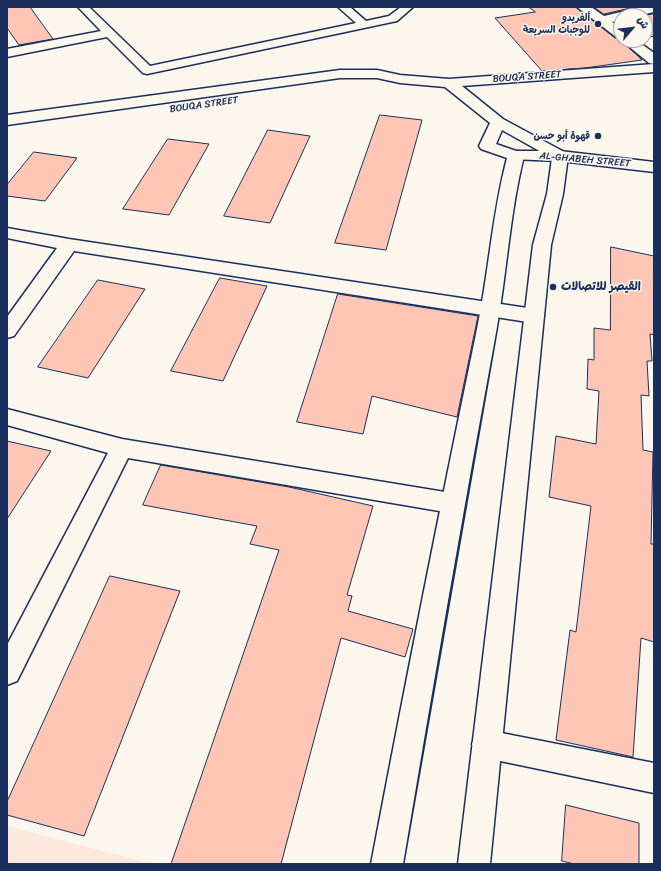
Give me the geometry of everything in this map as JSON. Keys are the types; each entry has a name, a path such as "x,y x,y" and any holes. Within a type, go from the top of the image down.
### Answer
{"street":[{"path":"583,7 613,28"},
{"path":"603,20 654,8"},
{"path":"638,48 654,60"},
{"name":"BOUQA STREET","path":"7,120 340,74 372,74 449,83 654,68"},
{"name":"BOUQA STREET","path":"78,125 364,82 400,78"},
{"path":"449,83 498,122 560,156 555,194 542,245 474,864"},
{"name":"AL-GHABEH STREET","path":"498,122 487,146 516,156 560,156 654,167"},
{"path":"387,864 451,504 491,309 508,182 516,156"},
{"path":"7,233 69,245 534,316"},
{"path":"7,331 69,245"},
{"path":"7,417 122,448 451,504"},
{"path":"7,672 122,448"},
{"path":"486,744 654,778"}],"lane":[{"path":"83,7 147,70 393,19 408,7"},
{"path":"343,7 363,24"},
{"path":"7,53 110,33"}],"shaded area":[{"path":"7,826 151,864 7,864"}],"building":[{"path":"7,7 30,7 53,39 19,45 7,28"},
{"path":"529,7 576,7 613,36 613,48 629,48 642,60 585,68 542,71 495,18 535,12"},
{"path":"594,7 635,7 613,8 613,12 604,14"},
{"path":"653,14 654,14 653,36"},
{"path":"380,115 422,120 386,250 335,243"},
{"path":"268,130 310,136 270,223 224,216"},
{"path":"168,139 209,144 169,215 123,209"},
{"path":"34,152 77,158 45,201 7,196 7,185"},
{"path":"611,247 654,256 654,335 650,334 652,361 647,361 649,396 641,395 643,450 653,452 651,544 654,544 654,642 641,638 633,757 556,740 570,630 576,632 591,506 549,497 556,436 596,444 599,391 587,389 588,359 594,360 594,328 610,330"},
{"path":"220,278 267,286 223,381 171,371"},
{"path":"98,280 145,289 88,378 38,367"},
{"path":"338,294 478,316 457,417 372,396 363,434 297,422"},
{"path":"7,441 51,451 7,519"},
{"path":"161,465 289,487 373,506 347,595 352,596 348,611 413,629 405,657 341,638 281,864 171,864 279,550 250,544 257,526 143,505"},
{"path":"110,576 180,591 84,836 7,815 7,802"},
{"path":"566,805 639,823 639,864 574,864 562,861"}],"place":[{"name":"ألفريدو للوجبات السريعة","path":"598,24"},
{"name":"قهوة أبو حسن","path":"598,136"},
{"name":"القيصر للاتصالات","path":"553,287"}]}
